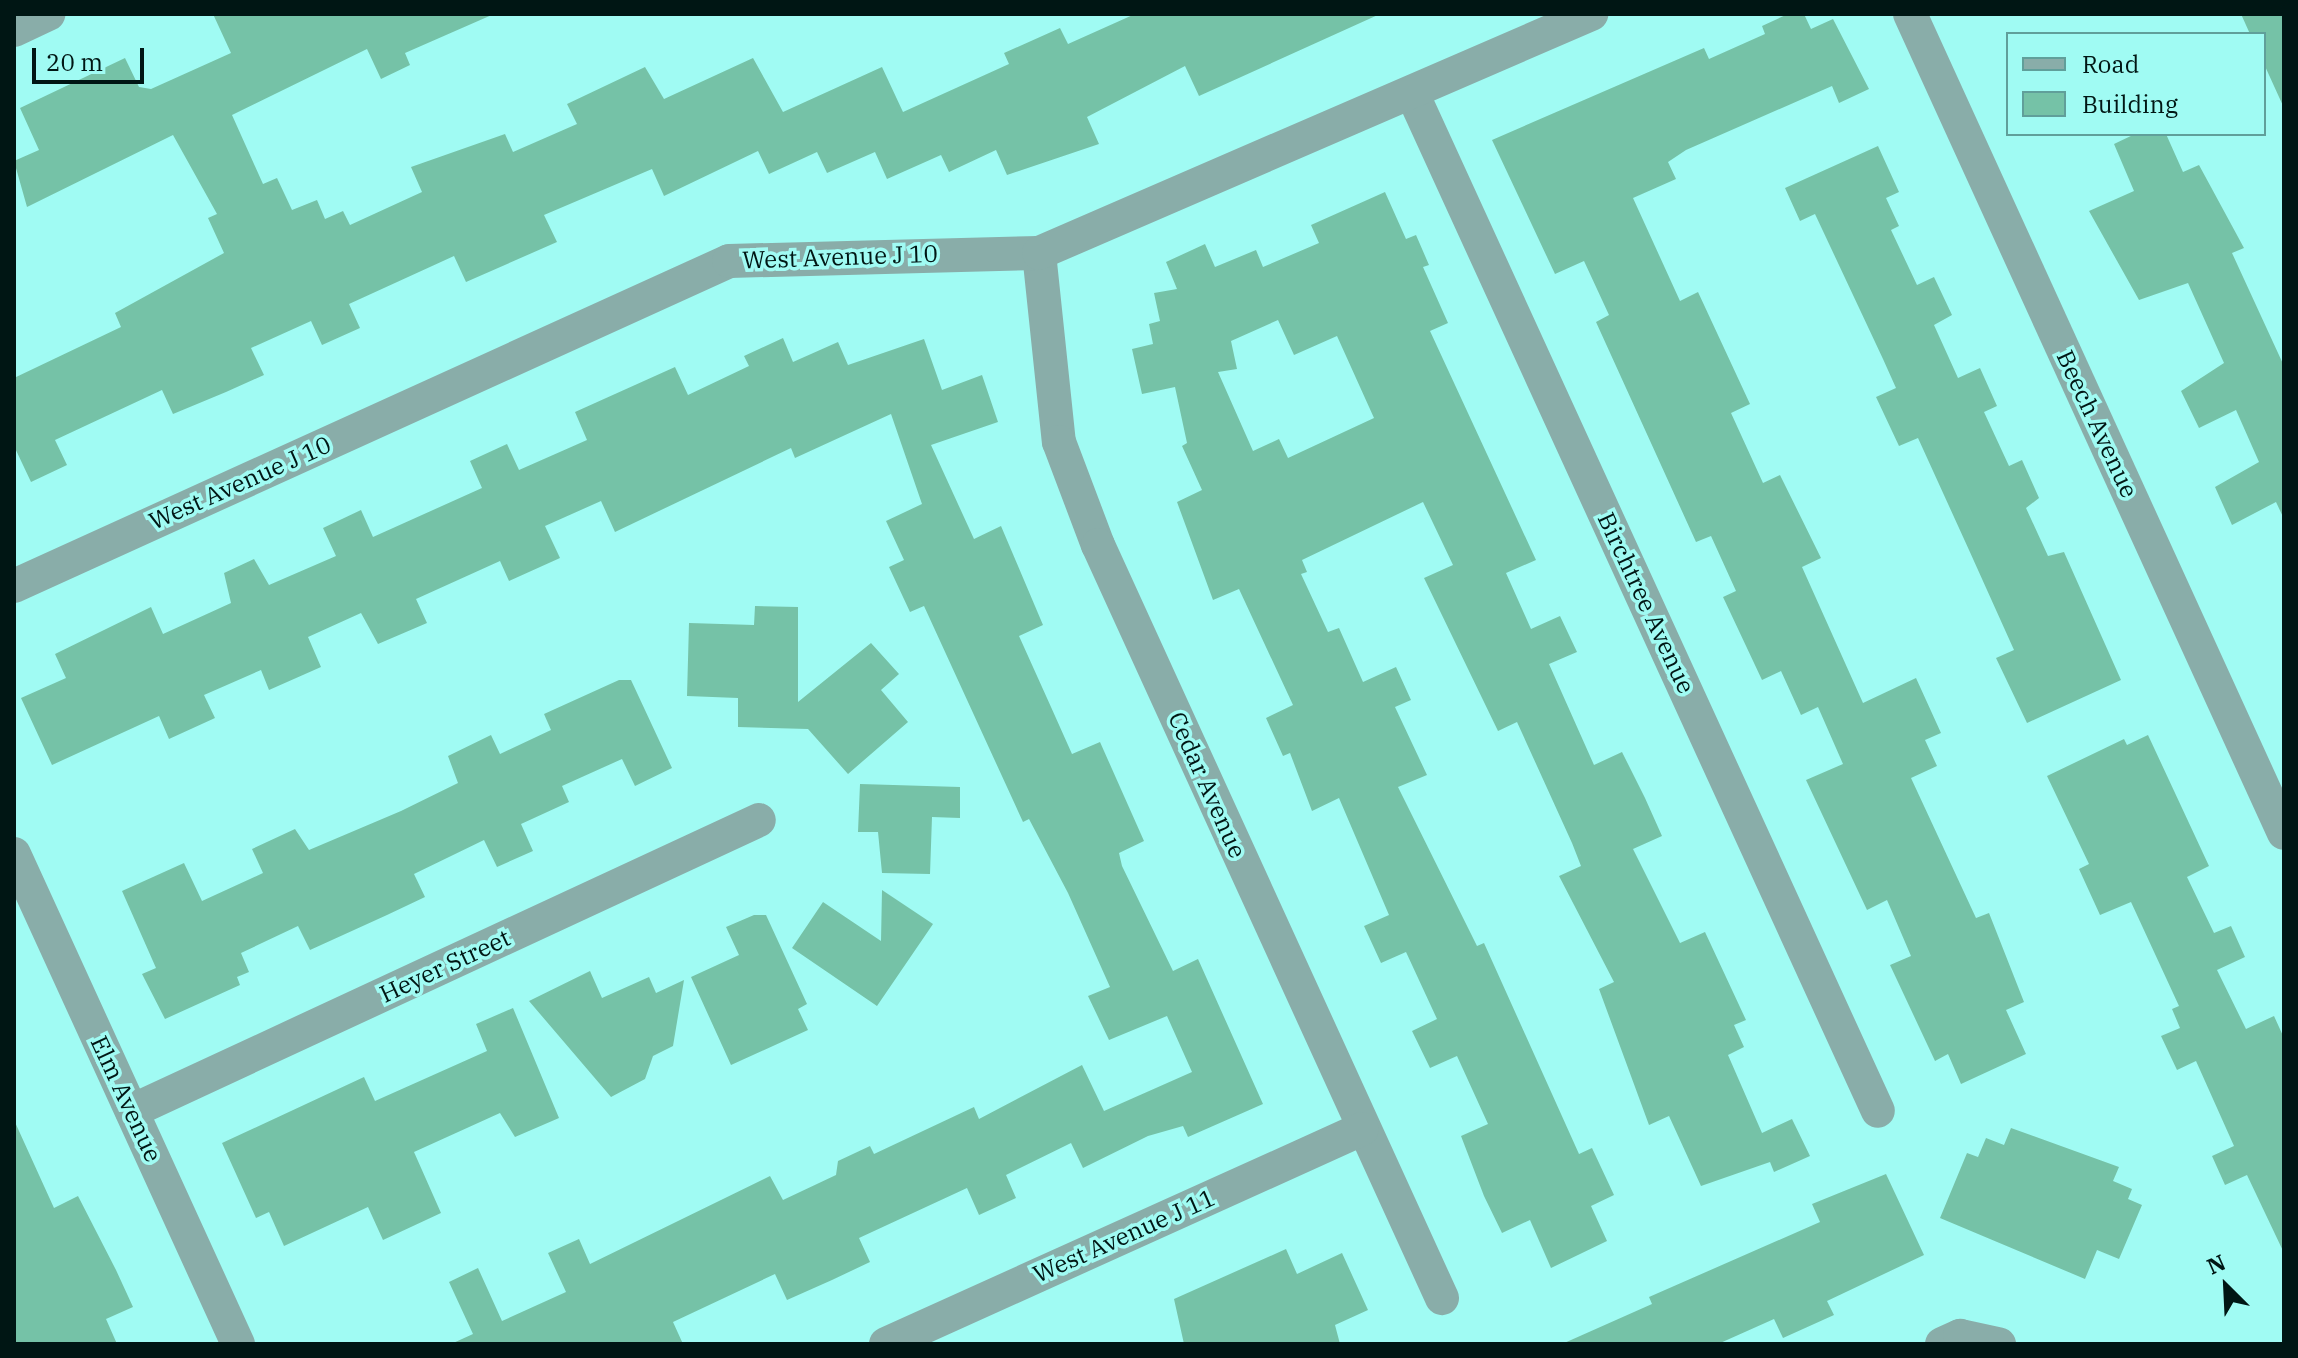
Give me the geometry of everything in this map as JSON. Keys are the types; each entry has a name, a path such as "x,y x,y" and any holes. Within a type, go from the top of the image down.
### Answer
{"street":[{"path":"14,30 48,14"},
{"name":"West Avenue J 10","path":"14,586 729,261 1039,253 1413,95 1591,14"},
{"name":"Beech Avenue","path":"1910,14 2284,833"},
{"name":"Birchtree Avenue","path":"1413,95 1878,1111"},
{"name":"Cedar Avenue","path":"1039,253 1059,442 1098,545 1362,1129 1442,1298"},
{"name":"Heyer Street","path":"132,1111 759,820"},
{"name":"Elm Avenue","path":"14,854 238,1344"},
{"name":"West Avenue J 11","path":"886,1344 1362,1129"},
{"path":"1942,1344 1960,1336 1999,1344"}],"building":[{"path":"213,14 494,14 405,53 410,65 381,79 367,49 232,115 263,184 277,178 292,210 317,200 325,219 343,211 350,225 422,192 411,167 505,134 513,152 577,124 567,104 645,67 664,99 753,58 783,112 882,67 903,112 1009,64 1004,53 1060,28 1068,44 1135,14 1380,14 1199,96 1185,66 1087,117 1099,144 1007,175 996,150 949,172 941,155 887,179 875,152 827,173 817,152 769,174 758,151 664,196 652,169 544,215 557,242 466,282 454,256 349,304 360,328 322,345 311,321 251,348 264,375 173,414 162,390 55,440 67,465 31,482 14,446 14,378 121,327 115,313 224,253 208,218 217,214 173,135 27,207 14,161 39,150 20,108 125,58 139,87 151,89 231,53"},
{"path":"1788,14 1804,14 1811,29 1833,19 1869,89 1839,103 1832,86 1686,150 1668,162 1676,179 1633,198 1680,301 1698,292 1750,404 1731,413 1763,483 1780,475 1821,558 1802,567 1863,703 1916,678 1941,733 1925,740 1937,766 1911,778 1976,918 1989,913 2024,1002 2006,1010 2026,1054 1961,1084 1948,1054 1935,1061 1890,965 1911,956 1887,900 1867,910 1806,780 1843,764 1818,707 1801,715 1781,671 1762,680 1723,597 1736,591 1711,536 1696,542 1596,322 1609,315 1584,261 1555,274 1492,140 1704,48 1709,59 1765,34 1762,26"},
{"path":"2241,14 2284,14 2284,108 2266,68 2266,32 2249,32"},
{"path":"2131,136 2167,136 2183,172 2199,165 2244,248 2232,253 2284,366 2284,519 2276,502 2232,525 2215,487 2259,462 2236,410 2199,428 2181,391 2224,363 2188,283 2139,300 2089,211 2134,191 2114,144"},
{"path":"1878,146 1899,192 1886,198 1899,226 1891,230 1917,285 1934,277 1952,315 1934,325 1958,378 1980,368 1997,406 1984,412 2009,466 2022,460 2039,498 2026,508 2048,556 2064,552 2121,680 2027,723 1996,658 2014,650 1918,438 1899,446 1876,397 1896,388 1883,359 1815,214 1800,221 1785,188"},
{"path":"1385,192 1406,239 1416,235 1429,265 1423,267 1448,323 1430,331 1536,560 1506,573 1531,629 1560,616 1577,652 1549,664 1594,765 1622,752 1645,798 1662,836 1633,849 1680,943 1705,932 1746,1020 1734,1025 1744,1047 1728,1055 1762,1133 1792,1119 1810,1156 1774,1172 1770,1162 1701,1186 1669,1116 1649,1125 1599,989 1614,982 1559,876 1581,866 1572,843 1517,722 1498,731 1424,578 1453,565 1423,502 1302,560 1307,572 1301,574 1328,632 1339,628 1363,682 1396,667 1411,700 1395,707 1427,775 1398,787 1477,946 1484,943 1579,1154 1592,1148 1614,1195 1591,1206 1607,1241 1551,1268 1530,1220 1502,1233 1484,1196 1461,1136 1488,1124 1457,1056 1430,1068 1412,1031 1437,1019 1406,952 1381,963 1364,926 1389,915 1339,798 1312,811 1290,753 1283,756 1266,718 1293,705 1239,589 1213,600 1177,502 1202,490 1182,446 1187,443 1175,387 1142,394 1132,349 1153,344 1149,324 1160,321 1154,293 1177,289 1166,262 1205,244 1215,267 1256,250 1263,267 1319,243 1311,225","holes":["1278,320 1294,355 1337,336 1374,418 1288,458 1279,439 1253,451 1218,372 1237,369 1231,341"]},
{"path":"783,338 793,362 838,342 848,365 924,339 942,390 982,375 998,422 931,445 974,539 1001,526 1043,625 1019,636 1072,754 1100,742 1144,841 1119,853 1122,866 1173,971 1198,959 1263,1104 1188,1137 1183,1126 1148,1136 1083,1168 1071,1143 1006,1175 1016,1198 979,1215 967,1188 859,1238 870,1262 832,1280 787,1300 775,1274 673,1322 683,1344 451,1344 473,1334 449,1282 478,1268 502,1321 566,1292 548,1253 579,1239 590,1264 770,1176 783,1200 836,1175 838,1161 870,1146 874,1154 974,1107 979,1119 1082,1065 1104,1111 1192,1072 1167,1016 1109,1040 1088,996 1110,987 1068,893 1029,819 1023,822 924,606 910,612 889,567 904,560 886,521 922,504 891,414 795,458 791,448 615,532 601,501 545,526 560,558 509,581 500,561 416,599 427,623 378,644 361,613 308,637 321,667 269,690 261,670 204,695 215,718 169,739 159,716 52,765 21,698 66,678 55,654 151,607 163,634 231,603 224,573 254,559 269,585 336,556 323,528 361,510 373,537 482,488 470,461 507,444 519,470 587,440 575,412 675,367 688,395 749,366 744,356"},
{"path":"755,606 798,607 798,702 871,643 899,674 881,690 908,722 848,774 808,729 738,727 738,698 687,696 689,623 754,625"},
{"path":"619,680 631,680 672,768 635,786 622,759 562,786 569,802 521,824 533,851 497,867 484,840 414,874 425,897 310,950 298,926 241,953 249,972 237,977 240,985 165,1019 142,974 156,968 122,891 184,863 202,901 263,873 252,849 295,829 309,850 401,811 458,783 448,756 491,735 500,754 551,730 544,714"},
{"path":"2148,735 2209,866 2187,877 2214,933 2231,926 2245,957 2217,970 2246,1029 2274,1016 2284,1038 2284,1253 2247,1175 2225,1185 2212,1156 2234,1146 2196,1061 2177,1070 2161,1036 2180,1028 2172,1009 2179,1006 2131,902 2100,915 2079,869 2089,864 2047,776 2124,739 2127,745"},
{"path":"860,784 960,787 960,818 932,817 930,874 882,873 878,832 858,832"},
{"path":"882,890 933,924 877,1006 792,948 823,902 881,941"},
{"path":"754,915 766,915 807,1004 798,1009 808,1030 731,1065 691,977 739,955 726,927"},
{"path":"590,971 602,998 649,977 656,993 684,980 673,1046 653,1056 645,1079 611,1097 529,1001"},
{"path":"513,1008 559,1118 515,1137 500,1113 414,1152 441,1213 383,1240 368,1207 284,1246 269,1212 256,1218 222,1143 364,1077 375,1101 487,1051 476,1024"},
{"path":"14,1120 54,1208 78,1196 116,1270 133,1307 106,1319 117,1344 14,1344"},
{"path":"2011,1128 2119,1167 2113,1181 2132,1189 2128,1199 2142,1205 2119,1259 2097,1250 2085,1279 1940,1218 1967,1153 1978,1157 1986,1138 2004,1145"},
{"path":"1886,1174 1924,1255 1827,1301 1834,1315 1783,1338 1774,1319 1718,1344 1562,1344 1652,1304 1649,1297 1820,1222 1812,1204"},
{"path":"1286,1249 1297,1274 1342,1253 1368,1310 1335,1325 1340,1344 1184,1344 1174,1299"}]}
